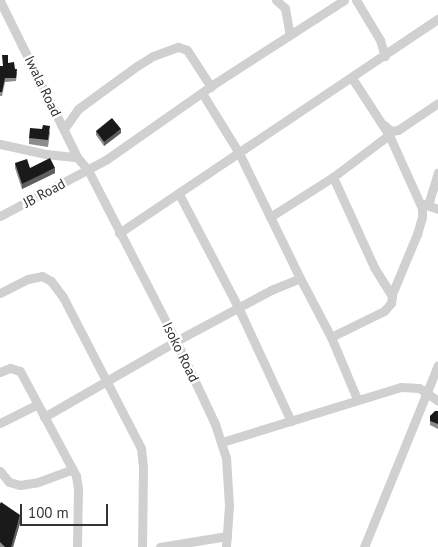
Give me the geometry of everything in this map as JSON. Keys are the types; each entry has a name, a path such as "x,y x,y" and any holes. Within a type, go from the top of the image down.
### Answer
{"street":[{"path":"276,0 284,6 290,35"},
{"name":"JB Road","path":"0,216 88,170 211,86 344,0"},
{"path":"356,0 377,36 385,56"},
{"name":"Iwala Road","path":"0,1 77,157 88,170"},
{"path":"120,233 438,19"},
{"path":"64,129 78,109 137,66 153,56 178,47 187,50 211,86"},
{"path":"352,78 389,135 424,204 438,209"},
{"path":"202,93 239,153 331,337 357,399"},
{"path":"383,125 391,131 398,130 438,103"},
{"path":"270,217 333,177 389,135"},
{"path":"0,144 46,154 77,157"},
{"name":"Isoko Road","path":"88,170 176,341 222,442 226,457 228,496 226,547"},
{"path":"331,337 384,311 391,303 392,294 422,217 424,204 438,172"},
{"path":"333,177 374,267 392,294"},
{"path":"179,194 238,308 291,421"},
{"path":"0,293 35,276 42,276 51,281 63,297 108,380 142,453 142,547"},
{"path":"44,417 176,341 300,278"},
{"path":"366,547 425,393 438,365"},
{"path":"0,372 16,368 73,469 78,488 77,547"},
{"path":"222,442 401,387 419,388 438,400"},
{"path":"0,423 38,404"},
{"path":"0,471 9,482 20,485 38,482 73,469"},
{"path":"160,547 227,536"}],"building":[{"path":"2,55 8,55 8,63 14,62 15,69 17,69 16,78 5,78 2,92 0,92 0,66 3,66"},
{"path":"112,118 121,129 104,142 96,131"},
{"path":"43,125 50,126 48,140 29,138 30,128 42,129"},
{"path":"50,158 55,168 22,184 15,163 27,159 30,168"},
{"path":"435,411 438,411 438,424 430,421 430,416"},
{"path":"1,502 20,515 11,547 5,547 0,542"}]}
